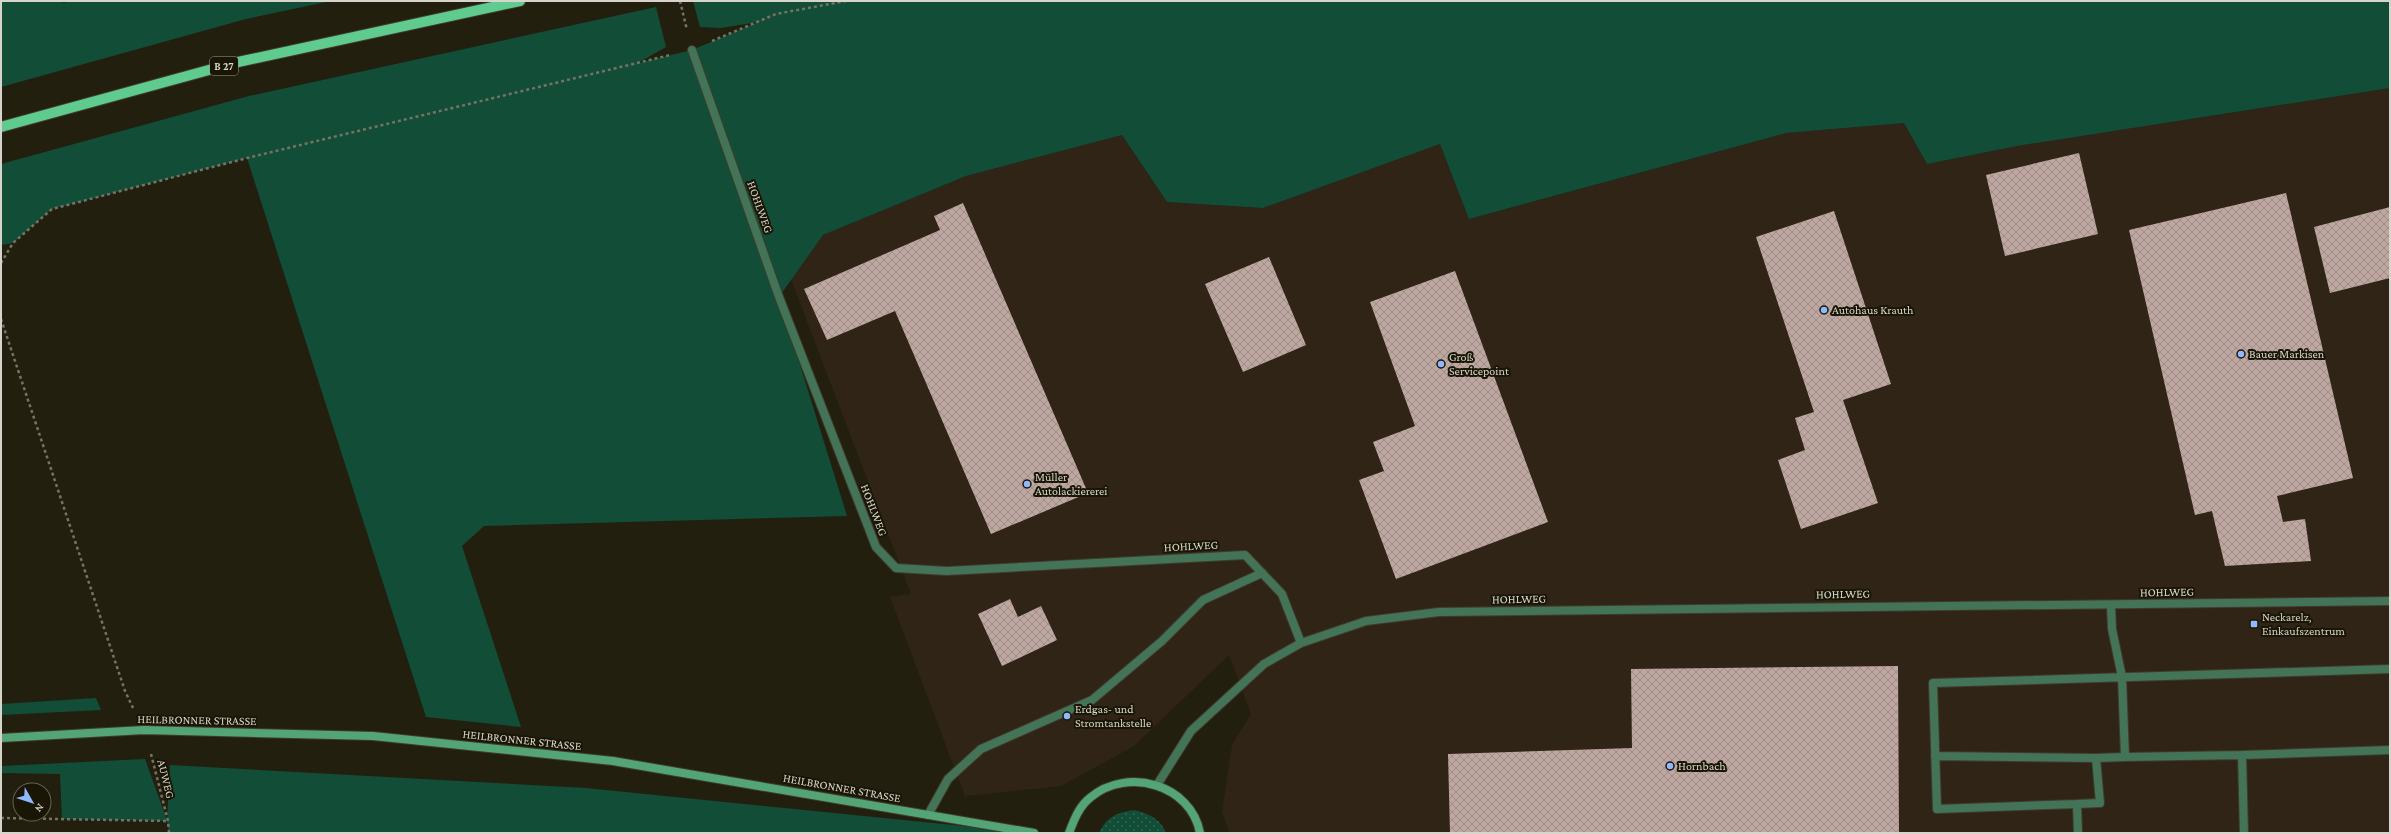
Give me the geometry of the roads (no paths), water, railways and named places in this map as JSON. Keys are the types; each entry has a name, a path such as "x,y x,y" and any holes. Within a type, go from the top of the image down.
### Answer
{"main road":[{"name":"B 27","path":"1,127 238,62 520,1"}],"street":[{"name":"HOHLWEG","path":"692,50 779,297 876,547 896,568 947,571 1245,556 1282,594 1301,643"},
{"path":"928,815 948,779 981,749 1092,700 1162,640 1202,600 1262,573"},
{"name":"HOHLWEG","path":"1157,785 1191,731 1264,664 1301,643 1366,620 1440,612 1917,605 2112,605 2390,601"},
{"path":"2112,605 2112,629 2122,677 2125,757"},
{"path":"2096,758 2100,803 1937,809 1933,683 2390,669"},
{"name":"HEILBRONNER STRASSE","path":"1,738 144,730 373,736 613,761 1034,833"},
{"path":"1935,756 2096,758 2390,750"},
{"path":"2242,755 2244,833"},
{"path":"1069,833 1075,815 1090,797 1110,785 1134,781 1157,785 1175,794 1189,808 1200,833"},
{"path":"2077,804 2078,833"}],"place":[{"name":"Autohaus Krauth","path":"1824,310"},
{"name":"Bauer Markisen","path":"2241,354"},
{"name":"Groß Servicepoint","path":"1441,364"},
{"name":"Müller Autolackiererei","path":"1027,484"},
{"name":"Neckarelz, Einkaufszentrum","path":"2254,624"},
{"name":"Erdgas- und Stromtankstelle","path":"1067,716"},
{"name":"Hornbach","path":"1670,766"}]}
